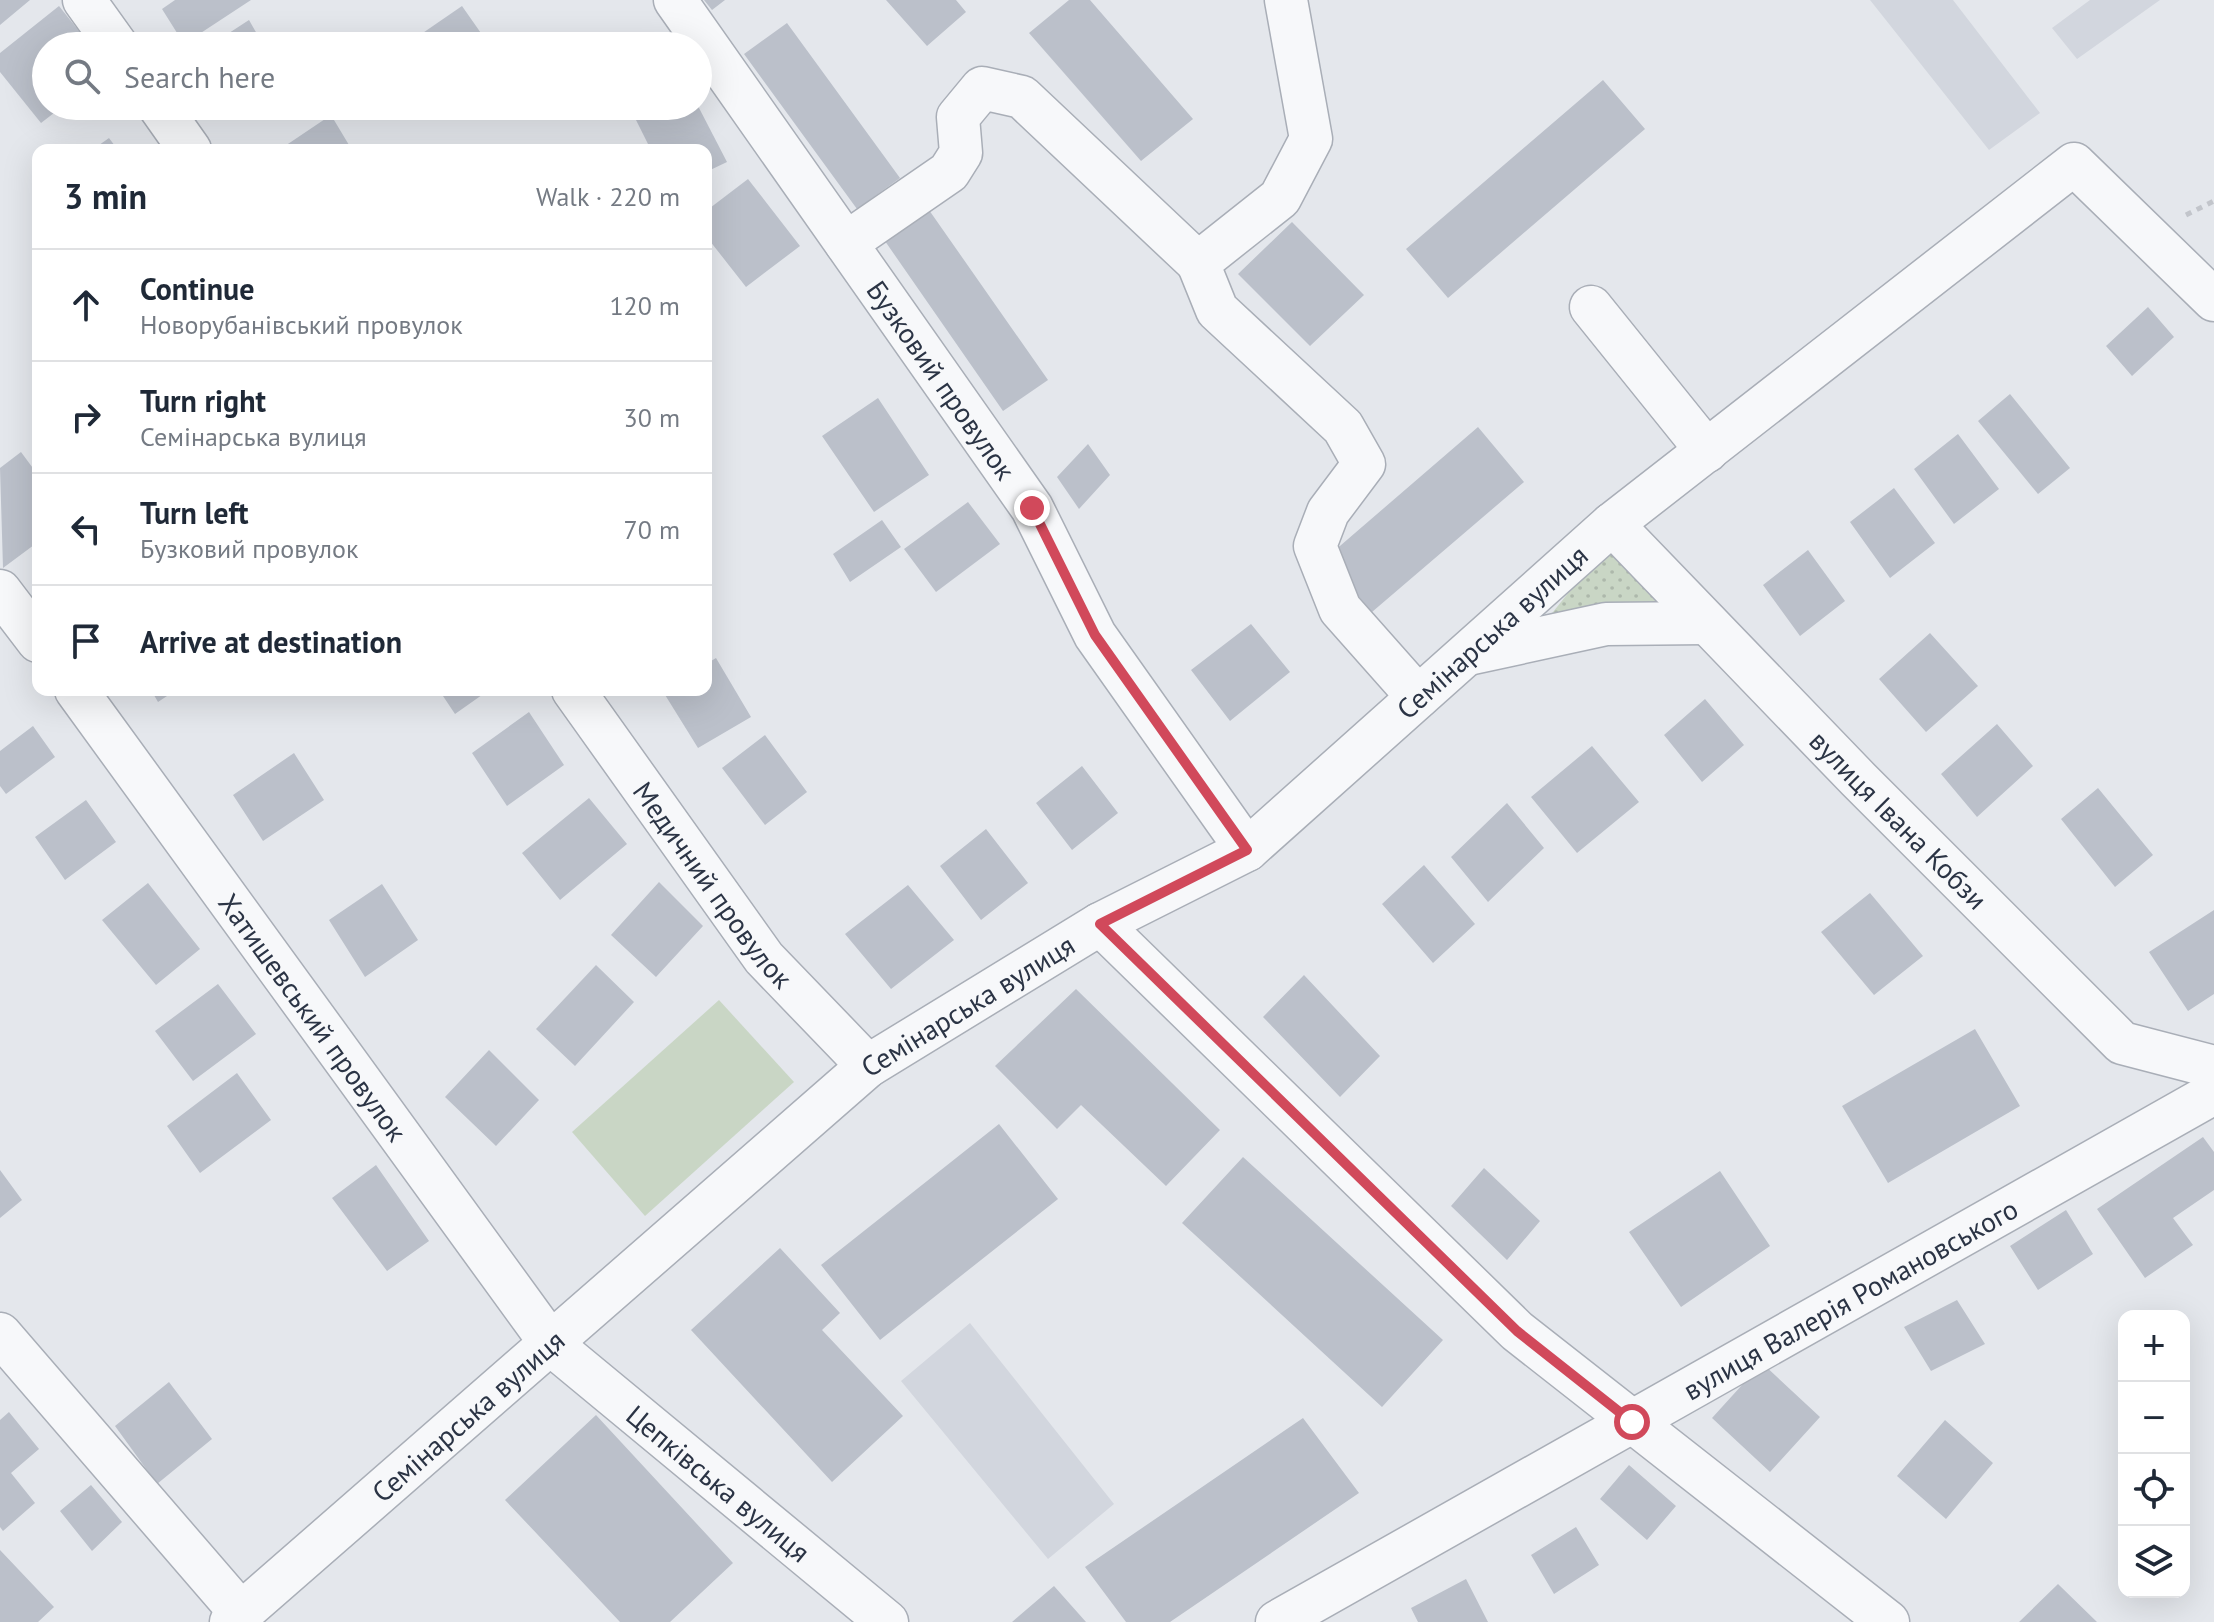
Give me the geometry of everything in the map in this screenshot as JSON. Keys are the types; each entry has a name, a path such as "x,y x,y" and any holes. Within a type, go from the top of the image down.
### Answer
{"street":[{"path":"84,0 107,32"},
{"name":"Бузковий провулок","path":"675,0 698,32"},
{"path":"1198,263 1280,198 1311,139 1286,0"},
{"name":"Бузковий провулок","path":"712,53 1032,508 1095,635 1247,850"},
{"path":"846,243 949,172 961,153 958,117 982,88 1022,97 1198,263 1217,310 1343,427 1364,464 1328,512 1315,546 1340,609 1418,697"},
{"path":"169,120 186,144"},
{"name":"Семінарська вулиця","path":"236,1618 868,1066 1100,924 1247,850 1612,524 2074,164 2214,300"},
{"path":"1591,307 1707,451"},
{"name":"вулиця Івана Кобзи","path":"1612,524 2122,1043 2214,1067"},
{"path":"0,591 32,633"},
{"path":"1465,655 1606,624 1707,623"},
{"name":"Хатишевський провулок","path":"80,696 552,1345"},
{"name":"Медичний провулок","path":"577,696 764,958 868,1066"},
{"path":"1100,924 1517,1331 1888,1622"},
{"name":"вулиця Валерія Романовського","path":"1277,1622 2214,1093"},
{"path":"0,1334 236,1618"},
{"name":"Цепківська вулиця","path":"552,1345 887,1622"}],"shaded area":[{"path":"1870,0 1953,0 2040,113 1989,150"},
{"path":"2090,0 2160,0 2077,59 2052,28"},
{"path":"970,1323 1114,1504 1048,1559 901,1381"}],"green space":[{"path":"1605,547 1659,604 1549,617"},
{"path":"719,1000 794,1082 645,1216 572,1132"}],"building":[{"path":"0,0 30,0 0,25"},
{"path":"175,0 251,0 202,32 176,32 162,9"},
{"path":"704,0 725,0 712,10"},
{"path":"886,0 956,0 966,12 927,46"},
{"path":"1069,0 1090,0 1193,119 1141,161 1029,33"},
{"path":"59,6 80,32 32,32 32,112 0,72 0,53"},
{"path":"462,6 480,32 424,32"},
{"path":"249,20 256,32 231,32"},
{"path":"787,23 900,178 857,209 744,54"},
{"path":"1603,80 1645,129 1448,298 1406,249"},
{"path":"324,120 334,120 348,144 288,144"},
{"path":"636,120 705,120 727,162 712,169 712,144 648,144"},
{"path":"748,179 800,246 746,287 712,244 712,206"},
{"path":"922,200 1048,380 1003,411 878,231"},
{"path":"1292,222 1364,295 1310,346 1238,274"},
{"path":"2148,307 2174,337 2132,376 2106,346"},
{"path":"2010,394 2070,468 2038,494 1978,421"},
{"path":"878,398 929,475 874,512 822,436"},
{"path":"1478,427 1524,482 1372,612 1326,558"},
{"path":"1958,434 1999,489 1954,524 1914,469"},
{"path":"1088,444 1110,475 1079,509 1057,477"},
{"path":"21,452 32,467 32,546 3,568 0,468"},
{"path":"1894,488 1935,543 1890,578 1850,522"},
{"path":"968,502 1000,544 936,592 904,549"},
{"path":"882,520 901,547 850,582 833,554"},
{"path":"1808,550 1845,601 1800,636 1763,585"},
{"path":"1251,624 1290,672 1230,721 1191,670"},
{"path":"1930,633 1978,686 1926,732 1879,679"},
{"path":"716,658 751,717 698,748 666,696 712,696 712,660"},
{"path":"443,696 480,696 455,714"},
{"path":"1705,699 1744,745 1702,782 1664,735"},
{"path":"529,712 564,765 507,806 472,753"},
{"path":"1997,724 2033,766 1977,817 1941,774"},
{"path":"33,726 55,757 6,794 0,786 0,751"},
{"path":"765,735 807,792 765,825 722,768"},
{"path":"1592,746 1639,802 1577,853 1531,797"},
{"path":"294,753 324,800 263,841 233,795"},
{"path":"1082,766 1118,813 1072,850 1036,803"},
{"path":"2098,788 2153,855 2115,887 2061,819"},
{"path":"589,798 627,844 560,900 522,853"},
{"path":"86,800 116,842 65,880 35,837"},
{"path":"1507,803 1544,848 1488,902 1451,857"},
{"path":"986,829 1028,883 981,920 940,866"},
{"path":"1424,865 1475,924 1433,963 1382,904"},
{"path":"659,882 703,926 656,977 611,935"},
{"path":"148,883 200,949 156,985 102,920"},
{"path":"382,884 418,940 365,977 329,920"},
{"path":"908,885 954,940 891,989 845,934"},
{"path":"1870,893 1923,956 1874,995 1821,932"},
{"path":"2214,910 2214,994 2188,1011 2149,952"},
{"path":"596,965 634,1002 575,1066 536,1029"},
{"path":"1304,975 1380,1056 1340,1097 1263,1017"},
{"path":"218,984 256,1034 193,1081 155,1031"},
{"path":"1076,989 1220,1130 1166,1186 1081,1105 1057,1129 995,1066"},
{"path":"1975,1029 2020,1106 1888,1183 1842,1106"},
{"path":"489,1050 539,1100 496,1146 445,1097"},
{"path":"237,1073 271,1120 200,1173 167,1126"},
{"path":"999,1124 1058,1199 880,1340 821,1265"},
{"path":"2203,1137 2214,1152 2214,1190 2173,1218 2193,1245 2145,1278 2097,1209"},
{"path":"1243,1157 1443,1340 1382,1407 1182,1223"},
{"path":"376,1165 429,1241 387,1271 332,1198"},
{"path":"1484,1168 1540,1221 1507,1260 1451,1206"},
{"path":"0,1170 22,1200 0,1218"},
{"path":"1720,1171 1770,1246 1681,1307 1629,1232"},
{"path":"2066,1210 2093,1254 2038,1290 2010,1246"},
{"path":"780,1248 840,1313 822,1330 903,1416 832,1482 691,1330"},
{"path":"1957,1300 1985,1344 1931,1371 1904,1327"},
{"path":"1762,1363 1820,1417 1770,1472 1712,1418"},
{"path":"169,1382 212,1439 157,1484 115,1426"},
{"path":"9,1412 39,1449 11,1473 35,1503 3,1531 0,1527 0,1420"},
{"path":"596,1415 733,1563 670,1622 620,1622 505,1500"},
{"path":"1303,1418 1359,1493 1170,1622 1126,1622 1085,1567"},
{"path":"1945,1420 1993,1463 1946,1519 1897,1476"},
{"path":"1629,1465 1676,1506 1647,1540 1600,1499"},
{"path":"91,1485 122,1522 92,1551 60,1511"},
{"path":"1576,1527 1599,1565 1554,1594 1531,1555"},
{"path":"0,1550 54,1607 38,1622 0,1622"},
{"path":"1466,1579 1488,1622 1418,1622 1411,1608"},
{"path":"2058,1584 2097,1622 2019,1622"},
{"path":"1054,1586 1086,1622 1012,1622"}],"route":[{"path":"1032,508 1095,635 1247,850 1100,924 1517,1331 1632,1422"}]}
